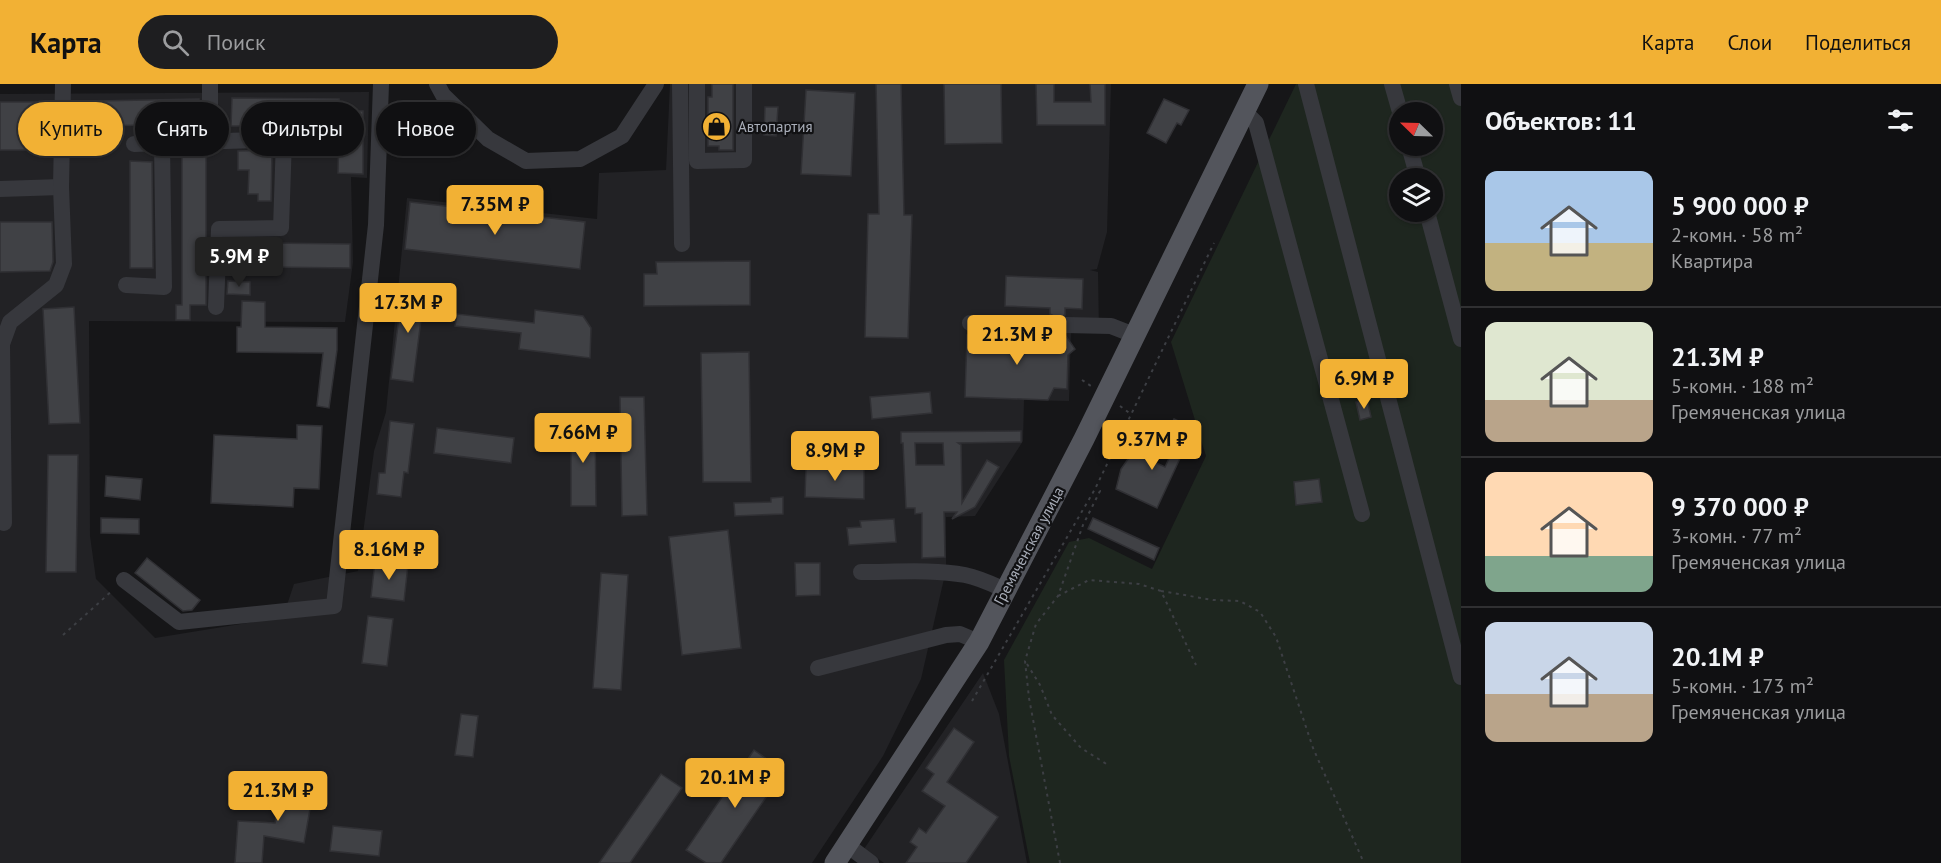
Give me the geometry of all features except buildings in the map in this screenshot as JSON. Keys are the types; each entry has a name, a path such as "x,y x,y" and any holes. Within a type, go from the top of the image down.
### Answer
{"main road":[{"name":"Гремяченская улица","path":"835,863 979,642 1084,439 1258,84"}],"lane":[{"path":"4,523 2,344 10,322 56,285 64,264 61,187 63,84"},
{"path":"210,84 210,102"},
{"path":"124,580 179,622 334,606 376,225 381,84"},
{"path":"437,84 443,95 488,139 526,161 580,159 622,136 656,84"},
{"path":"680,84 682,244"},
{"path":"698,84 697,161 744,160 744,84"},
{"path":"1306,84 1461,677"},
{"path":"1392,84 1397,102"},
{"path":"1457,84 1461,98"},
{"path":"1245,112 1256,123 1362,514"},
{"path":"216,307 219,229 281,228 284,139 229,140"},
{"path":"126,285 164,286 162,156"},
{"path":"0,189 61,187"},
{"path":"1430,222 1461,339"},
{"path":"969,323 1111,326 1134,335"},
{"path":"861,572 964,575 987,581 1005,590"},
{"path":"818,668 946,635 960,634 979,642"},
{"path":"847,845 871,863"}],"path":[{"path":"972,701 1095,489 1214,243"},
{"path":"1060,863 1029,698 1025,661 1036,624 1058,596 1083,525 1100,491 1095,489"},
{"path":"63,635 124,580"},
{"path":"1058,596 1089,580 1139,584 1161,591 1240,602 1260,612 1276,636 1313,748 1364,863"},
{"path":"1161,591 1196,665"},
{"path":"1025,661 1040,685 1052,716 1081,748 1108,765"}],"shaded area":[{"path":"670,84 1111,84 1107,232 1097,269 1090,270 1098,272 1099,331 1071,331 1069,401 1024,400 1023,441 975,516 946,517 946,570 921,679 883,756 812,863 0,863 0,94 369,92 367,178 351,177 353,262 345,322 89,321 90,536 96,579 155,638 283,617 294,584 358,571 374,451 386,412 407,198 597,219 599,173 666,170"},
{"path":"1296,84 1461,84 1461,863 1030,863 1009,756 1004,660 1069,542 1089,538 1152,569 1206,456 1171,342"},
{"path":"983,673 999,714 1027,863 884,863 864,849"}],"place":[{"name":"Автопартия","path":"717,127"}]}
